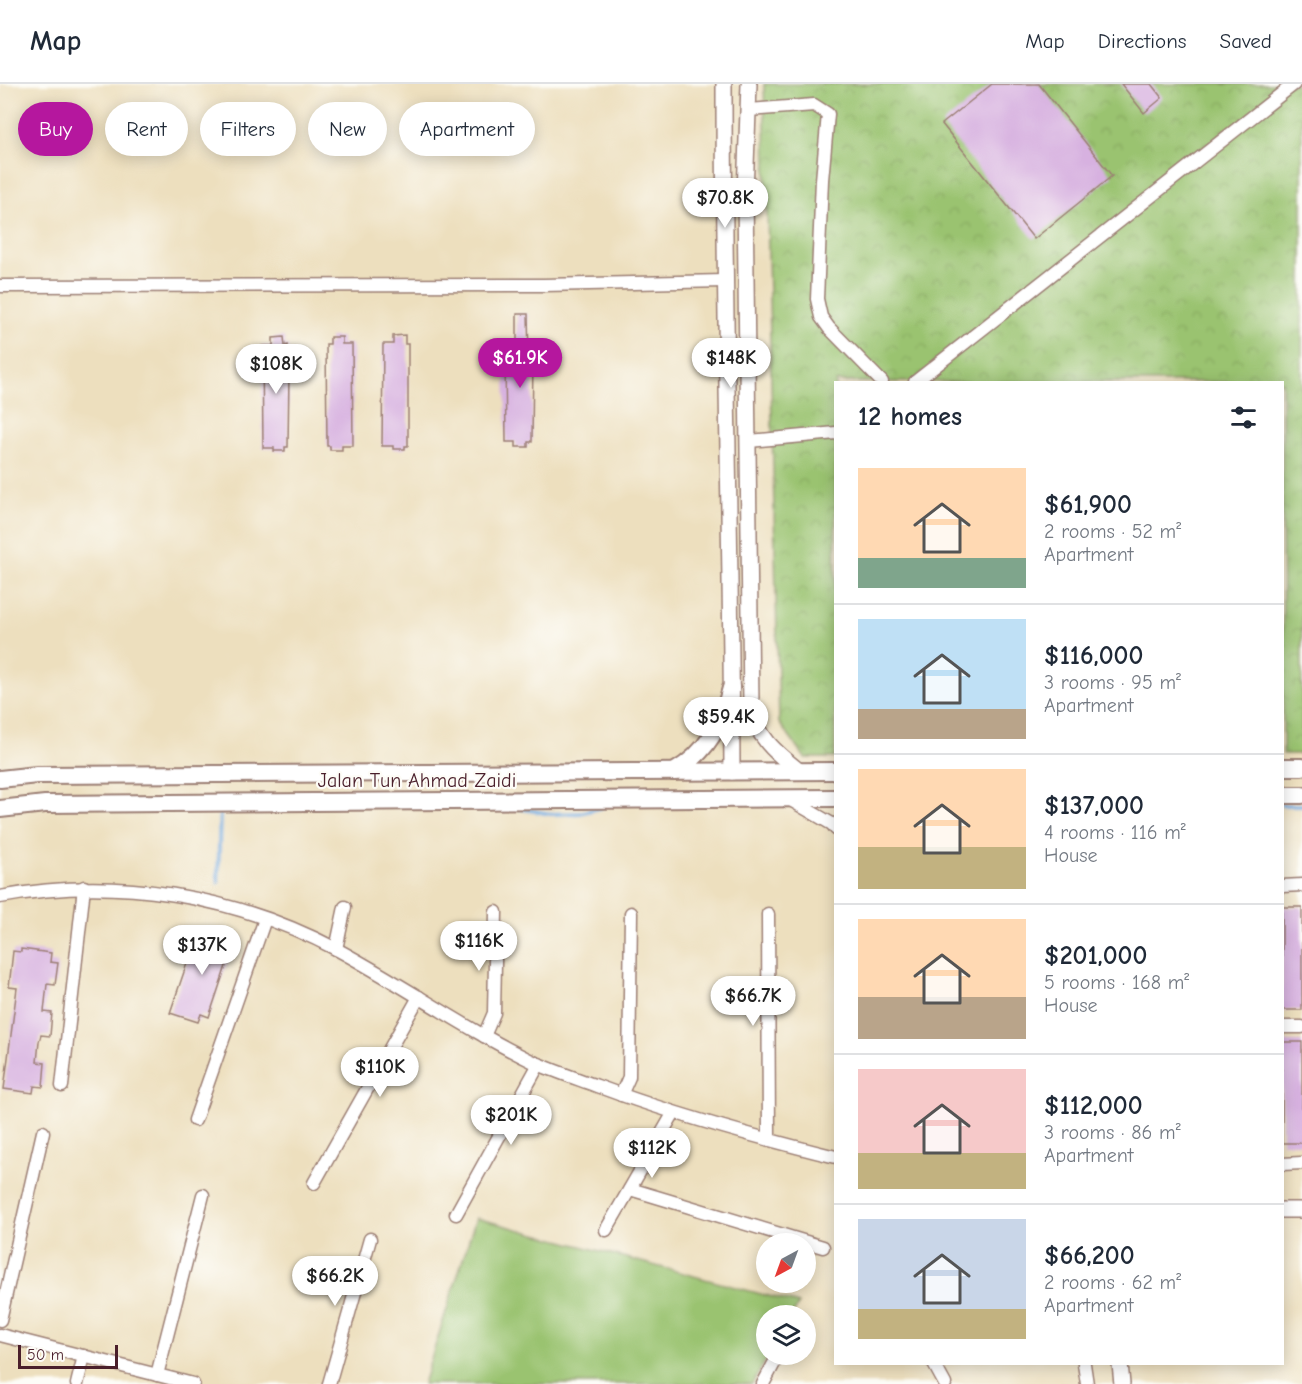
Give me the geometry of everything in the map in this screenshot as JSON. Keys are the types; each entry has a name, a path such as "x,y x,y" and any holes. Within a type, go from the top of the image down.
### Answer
{"main road":[{"path":"673,772 697,755 711,739 724,716 731,688"},
{"path":"1284,767 1302,767"},
{"name":"Jalan Tun Ahmad Zaidi","path":"0,779 49,775 834,771"},
{"path":"1284,795 1302,795"},
{"name":"Jalan Tun Ahmad Zaidi","path":"0,809 45,804 834,798"}],"street":[{"path":"724,84 724,282 731,524 732,772"},
{"path":"749,84 745,193 752,715 771,749 799,771"},
{"path":"916,381 1294,84"},
{"path":"749,110 814,105 828,114 822,180 817,299 821,318 881,381"},
{"path":"0,286 724,282 737,271 741,262 742,201 745,193"},
{"path":"724,282 740,301 747,336"},
{"path":"749,441 834,433"},
{"path":"731,524 739,468 749,441"},
{"path":"787,798 834,826"},
{"path":"1284,886 1302,885"},
{"path":"0,897 84,887 128,888 213,902 265,919 336,949 484,1036 539,1064 673,1114 834,1156"},
{"path":"62,1086 84,887"},
{"path":"336,949 345,907"},
{"path":"484,1036 494,1013 496,912"},
{"path":"621,1095 629,1077 631,913"},
{"path":"768,914 769,1139"},
{"path":"195,1120 265,919"},
{"path":"314,1183 419,997"},
{"path":"1284,1027 1302,1027"},
{"path":"456,1214 539,1064"},
{"path":"606,1230 673,1114"},
{"path":"0,1320 43,1132"},
{"path":"1284,1164 1302,1163"},
{"path":"630,1189 823,1247"},
{"path":"157,1375 203,1196"},
{"path":"1284,1210 1302,1210"},
{"path":"329,1384 370,1239"},
{"path":"0,1335 193,1384"},
{"path":"77,1384 84,1356"},
{"path":"763,1384 773,1365"},
{"path":"935,1365 945,1384"},
{"path":"1085,1365 1087,1384"},
{"path":"1120,1365 1122,1384"}],"green space":[{"path":"764,84 1302,84 1302,754 1284,754 1284,381 834,381 834,758 805,758 779,723"},
{"path":"476,1218 799,1304 756,1305 756,1365 763,1365 752,1384 423,1384"}],"building":[{"path":"992,84 1039,84 1112,176 1034,239 942,124"},
{"path":"1121,84 1151,84 1162,98 1144,113"},
{"path":"517,314 528,314 529,358 533,357 532,442 528,442 528,447 516,447 516,442 506,442 505,358 517,358"},
{"path":"405,335 405,344 408,344 408,446 405,446 405,449 393,449 393,446 382,446 383,344 393,344 393,336"},
{"path":"284,337 285,346 288,345 288,447 285,447 285,451 274,451 274,448 263,448 262,346 273,346 273,338"},
{"path":"330,337 342,337 342,344 352,344 353,446 342,446 342,450 330,450 330,446 327,446 326,344 330,344"},
{"path":"1284,907 1302,907 1302,1010 1284,1010"},
{"path":"199,928 227,938 224,946 232,948 209,1017 201,1014 198,1022 170,1013"},
{"path":"21,949 51,953 50,962 58,963 55,985 47,984 44,1012 52,1013 50,1036 41,1035 39,1042 37,1062 45,1063 43,1087 34,1086 33,1093 4,1089 17,988 9,987 13,951 21,952"},
{"path":"1284,1042 1302,1042 1302,1143 1284,1143"}],"waterway":[{"path":"1284,805 1302,805"},
{"path":"518,808 551,814 580,813 602,807"},
{"path":"218,882 220,810 223,810"}]}
